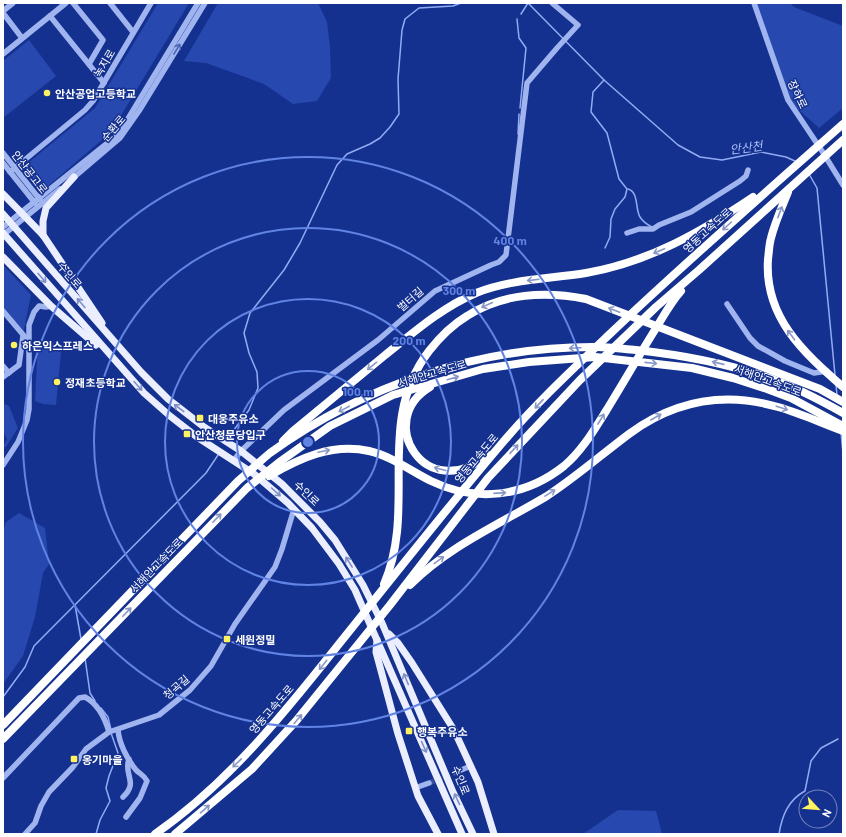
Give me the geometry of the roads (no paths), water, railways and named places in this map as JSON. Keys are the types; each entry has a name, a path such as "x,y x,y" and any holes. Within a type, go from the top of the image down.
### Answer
{"highway":[{"name":"영동고속도로","path":"155,834 196,803 243,757 285,712 500,446 566,376 649,297 777,181 843,124"},
{"name":"영동고속도로","path":"175,834 252,769 296,722 390,605 457,516 488,478 580,380 656,308 843,141"},
{"path":"270,454 293,431 422,326 455,304 476,293 498,286 522,281 587,273 637,261 688,238 719,220 777,181"},
{"path":"789,190 771,239 768,264 770,293 780,319 796,341 817,364 843,387"},
{"path":"284,463 323,451 335,449 359,450 368,451 385,457 432,481 455,490 480,494 504,493 541,481 565,465 575,456 598,424 677,296 700,270"},
{"path":"378,596 389,572 396,543 400,436 403,405 411,381 427,354 439,339 454,325 473,312 493,302 525,296 552,295 586,300 820,389 843,402"},
{"name":"서해안고속도로","path":"3,725 238,481 270,454 324,419 393,384 471,360 531,350 597,347 695,358 729,366 771,379 843,413"},
{"name":"서해안고속도로","path":"3,739 247,488 284,463 330,426 393,395 490,368 529,362 595,357 692,368 713,372 791,398 843,426"},
{"path":"437,383 417,396 411,406 407,418 406,430 409,443 418,458 433,467 444,471 454,472 475,465 500,446"},
{"path":"390,605 416,579 441,558 563,485 630,433 665,412 683,405 702,401 740,400 759,402 778,407 843,431"}],"main road":[{"path":"43,235 43,221 46,208 74,178"},
{"path":"3,194 43,235 114,342"},
{"name":"수인로","path":"3,214 114,342 168,399 238,449 282,484 320,522 335,540 363,585 386,632 453,792 473,834"},
{"name":"수인로","path":"3,234 144,393 197,437 254,474 274,490 312,528 339,564 355,590 462,834"},
{"path":"3,257 51,306 117,363"},
{"path":"386,632 398,643 412,663 454,730 478,782 494,834"},
{"path":"377,640 376,652 382,677 415,788 438,834"}],"street":[{"path":"13,3 3,12 22,38"},
{"path":"3,54 66,3"},
{"path":"73,3 103,40 89,64"},
{"path":"110,3 133,32"},
{"name":"녹지로","path":"12,170 85,110 104,83 151,3"},
{"name":"순환로","path":"3,234 119,132 198,3"},
{"name":"순환로","path":"38,202 74,178 120,138 205,3"},
{"name":"벌터길","path":"231,459 238,449 284,410 378,340 435,291 499,262 506,255 527,83 577,27 552,3"},
{"name":"장하로","path":"754,3 788,100 843,185"},
{"path":"50,16 104,83"},
{"name":"안산공고로","path":"3,154 12,170 38,202"},
{"name":"안산공고로","path":"3,163 12,170"},
{"path":"627,233 639,229 653,229 691,212 740,181 746,176 748,170"},
{"name":"순환로","path":"3,227 24,214"},
{"path":"727,304 750,338 758,346 786,361 814,373 827,371"},
{"path":"3,465 22,434 29,409 29,325 34,312 39,306 51,306"},
{"path":"3,311 23,336 29,339"},
{"path":"3,377 19,365 23,336"},
{"path":"3,366 9,373"},
{"name":"청곡길","path":"25,834 36,823 49,792 73,768 86,749 109,732 159,715 190,690 211,666 235,624 275,567 294,509"},
{"path":"3,778 78,698 85,697 94,703 102,713 109,732"},
{"path":"118,730 120,742 129,759 136,769 144,775 147,781 140,798 126,817"},
{"path":"123,796 128,791 131,784 128,770 129,759"},
{"path":"456,772 470,766"},
{"path":"415,788 429,783"}],"waterway":[{"path":"227,439 249,410 258,388 257,372 249,353 244,333 250,313 284,270 300,243 337,165 347,154 380,138 399,114 398,79 402,30 405,19 419,8 453,6 461,3"},
{"name":"안산천","path":"521,14 528,3 604,80 678,145 700,157 722,160 761,152 786,157 797,162"},
{"path":"517,19 519,38 526,48 520,108"},
{"path":"604,80 593,92 591,112 607,133 619,179 627,189 625,197 615,209 611,219 610,237 605,248"},
{"path":"518,134 519,114"},
{"name":"안산천","path":"809,174 817,188 835,375"},
{"path":"628,189 634,194 638,214 645,223 652,227"},
{"name":"안산천","path":"836,385 837,395"},
{"name":"안산천","path":"841,433 843,453"},
{"path":"3,697 25,667 34,646 206,473 218,455"},
{"path":"75,605 81,639"},
{"path":"85,658 90,693 95,701"},
{"path":"101,708 108,717 111,730"},
{"path":"96,834 100,820 110,801 106,788 118,753 111,733"},
{"path":"779,834 784,815 790,804 805,791 811,761 821,748 838,739"}],"tunnel":[{"path":"429,783 456,772"}],"place":[{"name":"안산공업고등학교","path":"47,93"},
{"name":"하은익스프레스","path":"14,345"},
{"name":"정재초등학교","path":"57,382"},
{"name":"대웅주유소","path":"200,418"},
{"name":"안산청문당입구","path":"187,434"},
{"name":"세원정밀","path":"227,639"},
{"name":"행복주유소","path":"409,731"},
{"name":"옹기마을","path":"74,759"}]}
